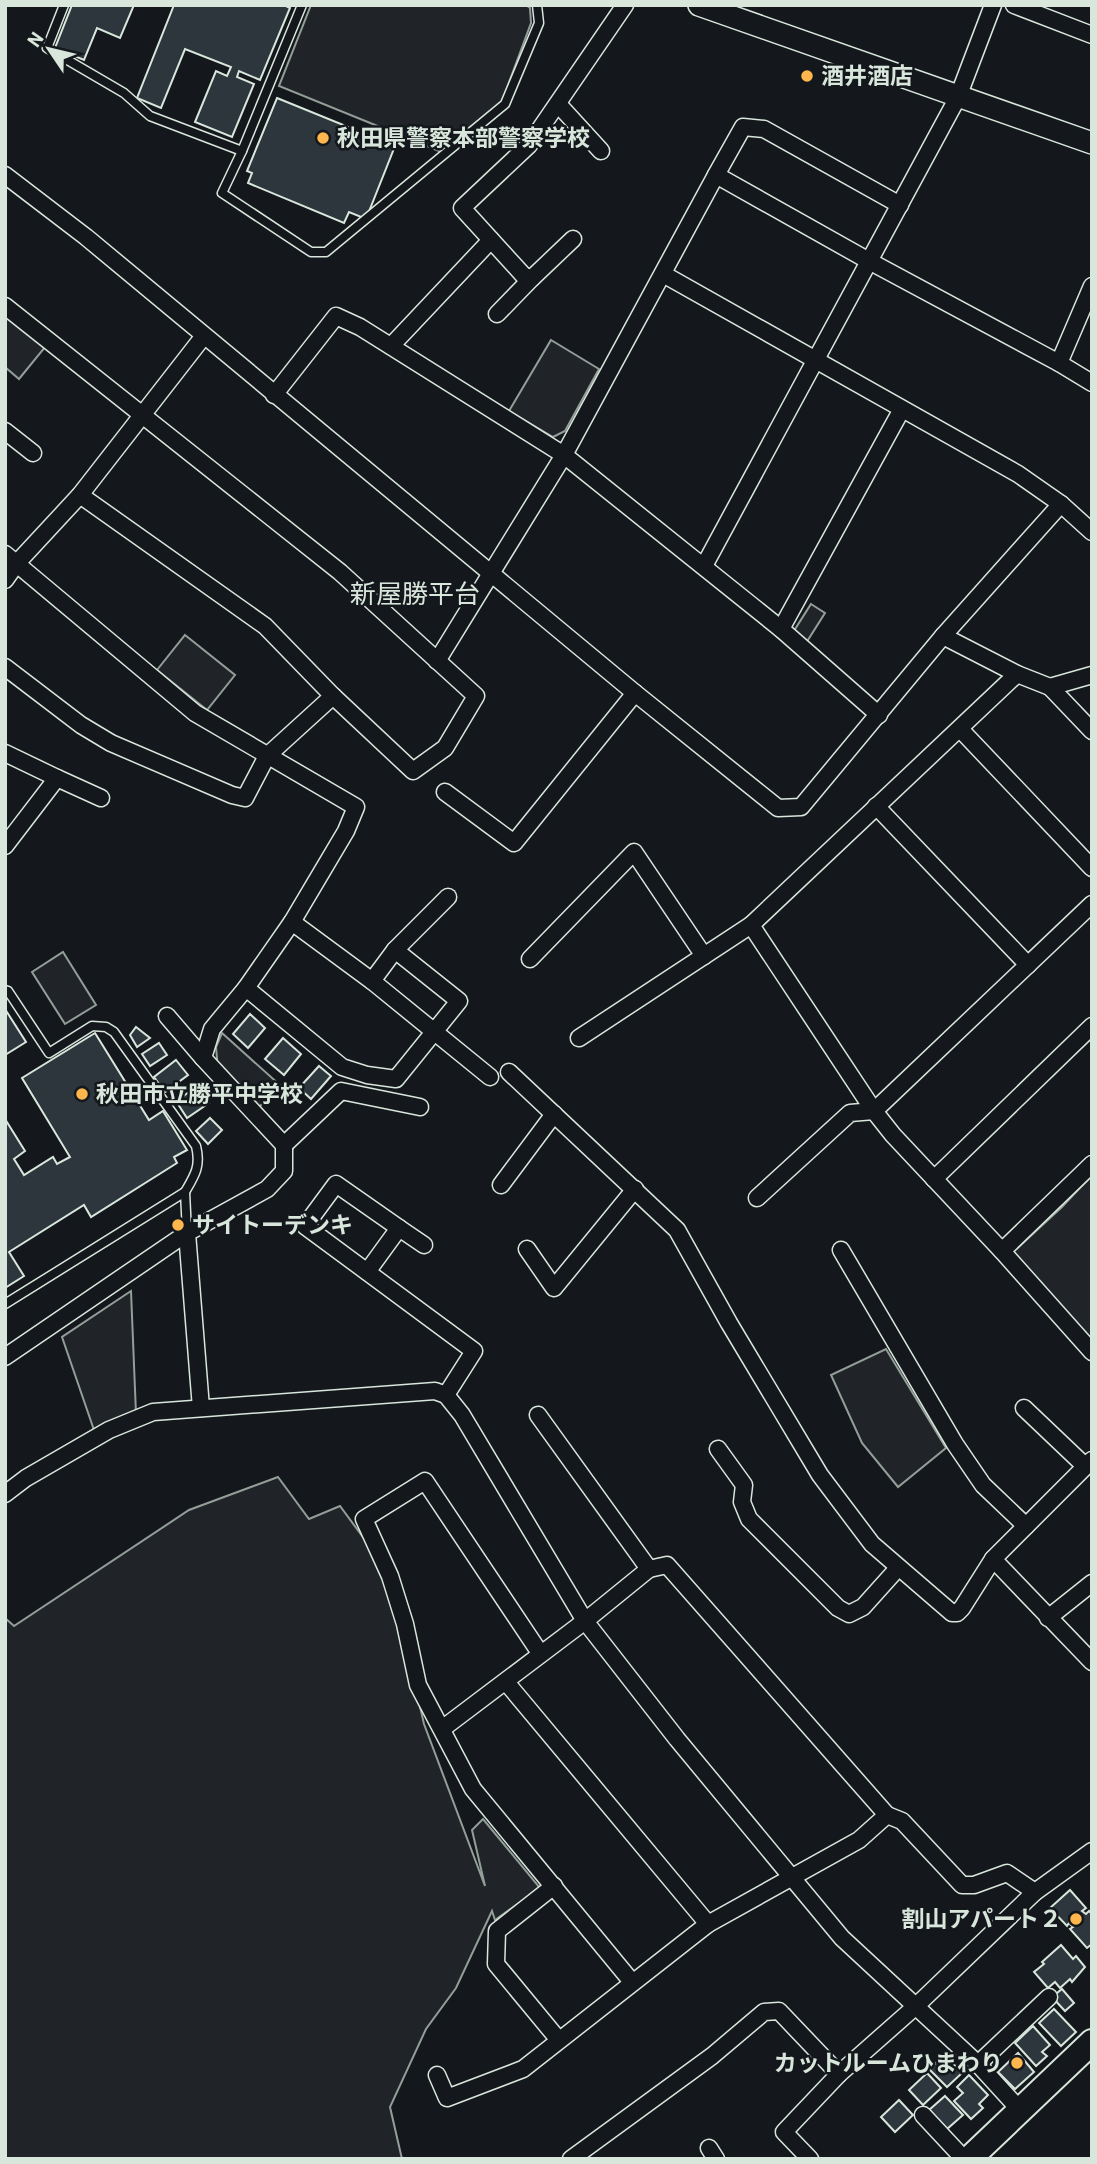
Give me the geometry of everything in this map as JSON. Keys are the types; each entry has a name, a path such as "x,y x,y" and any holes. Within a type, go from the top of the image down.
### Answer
{"main road":[{"path":"966,2159 1092,2042"}],"street":[{"path":"532,278 524,276 462,208 529,145 625,5"},
{"path":"699,5 1092,143"},
{"path":"704,566 958,97 993,5"},
{"path":"1014,5 1092,34"},
{"path":"558,104 601,150"},
{"path":"437,661 564,455 743,127 764,129 900,205"},
{"path":"5,175 86,237 203,337 778,808 801,807 943,636 1061,504"},
{"path":"716,175 1092,383"},
{"path":"497,314 573,239"},
{"path":"391,346 491,240"},
{"path":"663,274 1017,474 1061,504 1092,532"},
{"path":"1059,363 1092,286"},
{"path":"5,306 340,572 476,696 444,748 413,771 333,696 265,626 80,495"},
{"path":"274,395 336,316 360,327 564,455 781,629 879,715"},
{"path":"5,580 11,559 80,495 203,337"},
{"path":"781,629 902,409"},
{"path":"5,431 33,453"},
{"path":"11,559 195,713 356,807 346,831 292,922 246,988 212,1029 203,1058"},
{"path":"943,636 1017,674 1050,687 1092,731"},
{"path":"5,667 81,725 111,743 232,795 245,798 267,756 333,696"},
{"path":"579,1038 751,925 1017,674"},
{"path":"1050,687 1092,675"},
{"path":"445,792 514,843 635,693"},
{"path":"960,729 1092,868"},
{"path":"5,753 101,798"},
{"path":"5,846 57,778"},
{"path":"876,806 1028,965"},
{"path":"530,959 634,852 704,956"},
{"path":"372,981 395,950 448,897"},
{"path":"757,1198 850,1113 874,1111 1092,904"},
{"path":"292,922 372,981 490,1077"},
{"path":"751,925 874,1111 1092,1352"},
{"path":"246,988 342,1067 396,1079 459,1001 395,950"},
{"path":"5,1357 187,1233 267,1189 284,1171 284,1145 167,1016"},
{"path":"933,1179 1092,1026"},
{"path":"509,1072 677,1230 820,1475 872,1544 953,1613 957,1613 993,1559 1089,1463 1024,1408"},
{"path":"284,1145 341,1091 420,1107"},
{"path":"501,1185 554,1114"},
{"path":"1002,1251 1092,1164"},
{"path":"424,1245 336,1184 305,1226 474,1351 446,1395"},
{"path":"527,1249 554,1288 635,1189"},
{"path":"367,1272 399,1228"},
{"path":"187,1233 201,1408"},
{"path":"841,1250 955,1444 983,1485 1026,1527"},
{"path":"5,1494 26,1478 109,1430 153,1412 435,1391 446,1395 461,1415 585,1621 677,1739 842,1938 978,2064 1020,2110"},
{"path":"538,1416 649,1569"},
{"path":"718,1449 744,1485 742,1502 748,1519 838,1608 849,1614 863,1607 898,1568"},
{"path":"540,1653 425,1481 364,1519 390,1576 405,1623 418,1685 473,1789 632,1982"},
{"path":"993,1559 1092,1661"},
{"path":"442,1729 649,1569 667,1566 887,1815 902,1821 962,1885 974,1885 1007,1873 1035,1892"},
{"path":"1048,1618 1092,1583"},
{"path":"506,1682 708,1924"},
{"path":"437,2075 447,2098 523,2069 708,1924 859,1840 887,1815"},
{"path":"810,2159 783,2132 839,2074 916,2006 1035,1892 1092,1851"},
{"path":"554,1886 496,1931 496,1964 558,2039"},
{"path":"978,2064 1049,1997"},
{"path":"571,2159 712,2056 764,2012 779,2011 839,2074"},
{"path":"923,2115 966,2159"}],"lane":[{"path":"64,5 47,48 124,93 150,116 243,151"},
{"path":"302,5 243,151 222,193 311,252 326,252 505,104 539,23 537,5"},
{"path":"5,990 49,1053 92,1026 106,1027 114,1032 196,1146 198,1155 197,1171 185,1192 5,1304"},
{"path":"185,1192 187,1233"}],"shaded area":[{"path":"311,5 526,5 530,8 531,23 501,104 444,153 279,86"},
{"path":"5,313 46,346 19,379 5,367"},
{"path":"551,340 599,369 565,431 553,437 509,411"},
{"path":"811,604 825,613 806,643 792,634"},
{"path":"185,635 235,675 207,710 157,670"},
{"path":"63,952 96,1005 65,1024 32,972"},
{"path":"222,1033 281,1086 258,1108 218,1070 216,1047"},
{"path":"1092,1175 1092,1344 1012,1253"},
{"path":"131,1291 136,1414 94,1430 62,1337"},
{"path":"886,1349 946,1448 898,1487 862,1443 831,1375"},
{"path":"278,1477 309,1519 340,1506 371,1548 399,1616 424,1724 485,1886 472,1830 483,1819 540,1888 495,1920 492,1911 456,1988 426,2029 390,2107 402,2159 5,2159 5,1618 14,1626 189,1510"}],"building":[{"path":"72,5 134,5 120,38 97,28 84,60 55,48"},
{"path":"174,5 284,5 290,8 260,80 239,71 237,77 254,84 232,137 195,122 216,71 227,76 231,67 185,49 161,108 137,98"},
{"path":"277,98 395,146 366,219 349,212 344,223 248,183 252,173 247,171"},
{"path":"5,1009 26,1042 5,1055"},
{"path":"250,1014 265,1028 248,1048 233,1034"},
{"path":"136,1027 150,1038 137,1047 130,1035"},
{"path":"95,1033 149,1120 163,1111 187,1150 174,1157 177,1163 91,1217 84,1205 9,1252 24,1276 5,1288 5,1119 25,1151 14,1159 24,1175 53,1157 57,1164 70,1157 22,1078"},
{"path":"283,1038 301,1054 284,1075 265,1059"},
{"path":"159,1043 167,1055 150,1066 142,1054"},
{"path":"176,1060 188,1075 165,1092 154,1077"},
{"path":"319,1066 331,1076 311,1099 299,1088"},
{"path":"198,1086 209,1103 187,1118 176,1101"},
{"path":"210,1118 222,1130 208,1144 196,1131"},
{"name":"割山アパート２","path":"1070,1890 1086,1908 1082,1911 1092,1914 1092,1944 1087,1948 1070,1929 1073,1927 1069,1923 1067,1926 1050,1908"},
{"path":"1061,1945 1073,1959 1076,1956 1085,1967 1072,1982 1070,1979 1060,1988 1055,1982 1048,1988 1034,1972"},
{"path":"1062,1989 1074,2003 1065,2011 1052,1997"},
{"path":"1054,2009 1076,2032 1061,2046 1039,2023"},
{"path":"1033,2026 1050,2045 1042,2052 1047,2056 1036,2066 1015,2043"},
{"name":"カットルームひまわり","path":"1018,2053 1034,2072 1015,2089 998,2072"},
{"path":"945,2055 962,2073 947,2087 929,2069"},
{"path":"927,2073 941,2088 923,2105 909,2090"},
{"path":"969,2075 988,2095 979,2104 983,2108 971,2119 954,2101 963,2093 957,2087"},
{"path":"945,2096 963,2115 947,2129 929,2110"},
{"path":"899,2100 913,2115 895,2132 881,2117"}],"place":[{"name":"酒井酒店","path":"807,76"},
{"name":"秋田県警察本部警察学校","path":"323,138"},
{"name":"秋田市立勝平中学校","path":"82,1094"},
{"name":"サイトーデンキ","path":"178,1225"},
{"name":"割山アパート２","path":"1076,1919"},
{"name":"カットルームひまわり","path":"1017,2063"}],"district":[{"name":"新屋勝平台","path":"415,594"}]}
